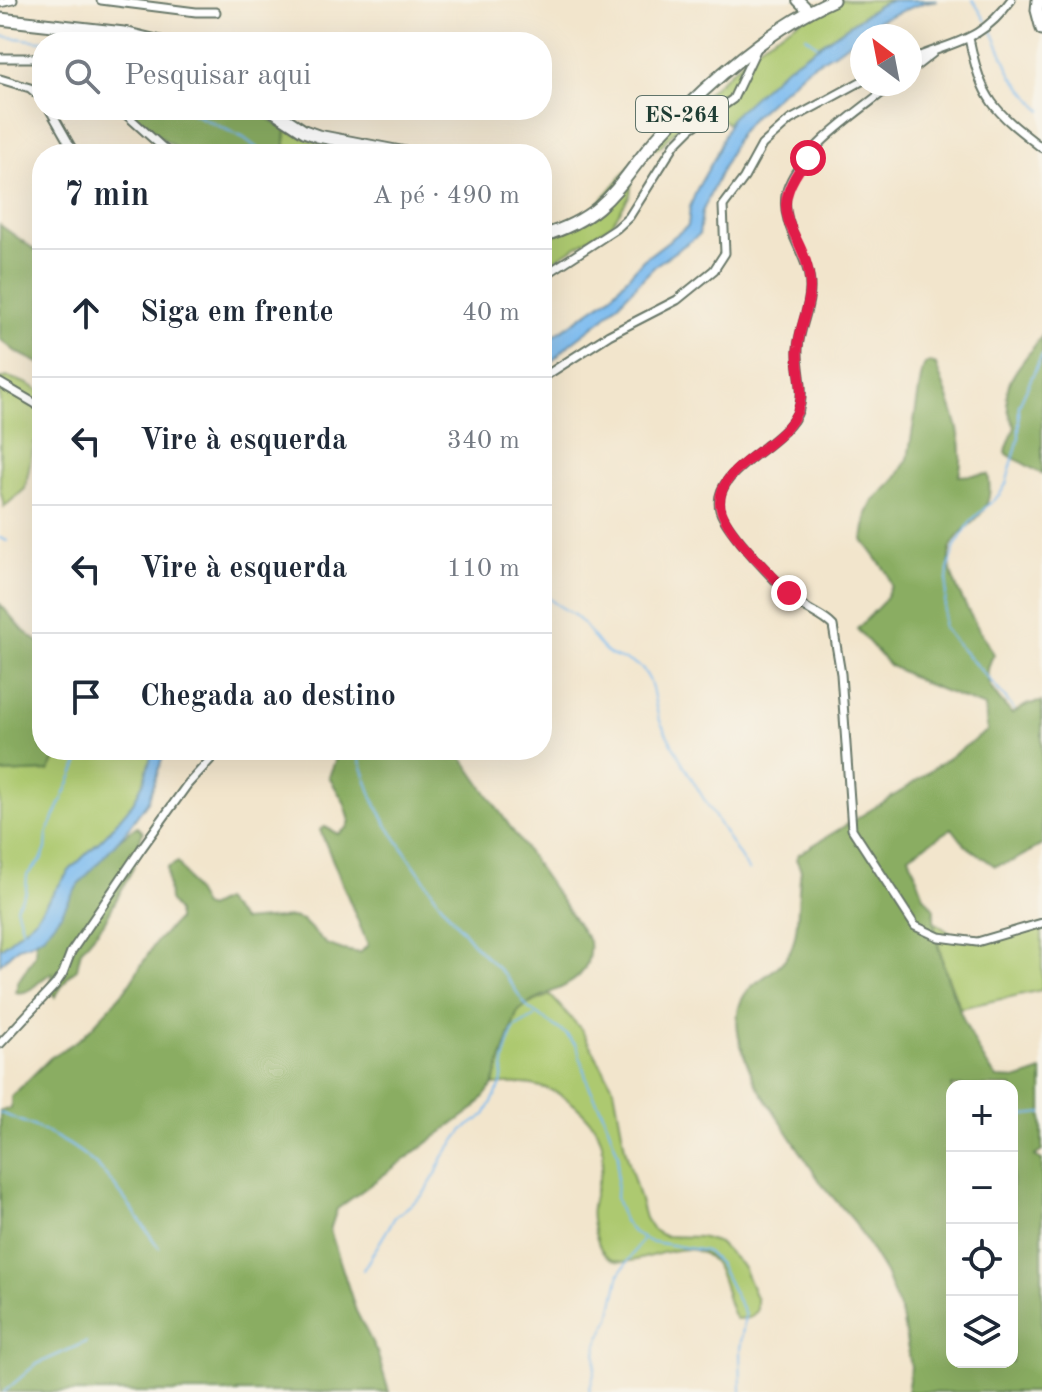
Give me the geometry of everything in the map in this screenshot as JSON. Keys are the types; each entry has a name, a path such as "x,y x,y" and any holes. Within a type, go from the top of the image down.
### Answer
{"main road":[{"name":"ES-264","path":"552,232 576,224 606,202 667,127 758,46 809,11 833,0"},
{"path":"1038,0 1042,29"},
{"path":"0,19 59,32"},
{"path":"287,120 318,136 359,144"}],"street":[{"path":"0,3 13,0"},
{"path":"101,0 216,12"},
{"path":"798,0 809,11"},
{"path":"922,55 969,38 997,20 1011,0"},
{"path":"969,38 977,72 992,104 1008,123 1042,148"},
{"path":"552,271 616,229 629,217 675,144 690,129 733,99 758,46"},
{"path":"922,61 938,48"},
{"path":"0,58 32,58"},
{"path":"0,79 32,90"},
{"path":"552,372 609,335 677,300 714,270 725,253 723,206 744,178 762,145 790,120 850,88"},
{"path":"879,96 823,142 789,183 787,218 804,259 810,288 798,344 800,406 796,417 780,436 725,482 720,493 720,510 735,533 789,593 833,626 841,674 852,829 915,926 939,937 977,942 1042,923"},
{"path":"56,120 69,144"},
{"path":"132,120 159,144"},
{"path":"0,383 32,402"},
{"path":"0,1044 55,985 71,952 141,849 187,785 210,760"}],"green space":[{"path":"833,0 892,0 878,6 783,70 728,124 711,110 679,126 660,147 647,152 632,178 630,195 612,224 552,262 552,235 581,224 646,148 760,45"},
{"path":"139,120 270,120 286,130 285,144 171,144"},
{"path":"286,130 320,144 285,144"},
{"path":"0,225 32,248 32,360 0,339"},
{"path":"1042,335 1042,474 1005,453 1015,427 1009,412 1008,388"},
{"path":"930,362 936,365 959,433 959,476 988,474 990,491 987,504 957,537 949,559 960,594 994,654 988,672 990,687 1012,714 1028,704 1042,702 1042,845 1013,861 995,866 965,845 952,828 909,856 924,896 934,909 939,948 954,997 986,1063 997,1078 1019,1079 1042,1071 1042,1151 1035,1156 1042,1160 1042,1392 907,1392 911,1367 902,1316 885,1273 853,1220 823,1186 756,1084 738,1031 737,1018 746,993 780,964 794,941 801,870 796,859 799,854 903,790 987,731 985,707 924,683 889,665 857,629 884,601 891,586 888,574 863,540 867,514 873,501 893,482 908,459 925,364"},
{"path":"8,377 32,386 32,453 25,489 4,507 0,488 0,379"},
{"path":"0,604 32,637 32,760 54,760 49,771 0,773"},
{"path":"54,760 150,760 133,803 70,870 34,920 0,949 0,773 49,771"},
{"path":"335,760 464,760 589,941 584,970 575,979 517,1013 493,1085 475,1108 337,1209 330,1230 356,1311 377,1352 389,1392 0,1392 0,1111 11,1108 11,1097 50,1058 81,1038 93,1026 126,989 156,942 177,920 177,912 169,900 167,868 178,862 203,906 208,908 223,900 242,921 292,917 302,920 326,944 343,950 360,953 368,945 320,830 325,827 338,834 347,828 350,821 344,802 329,777"},
{"path":"137,826 143,832 133,868 104,923 81,950 77,969 70,974 55,997 50,989 53,973 31,989 16,992 18,982 35,955 36,941 52,926 78,885 112,845"},
{"path":"933,921 960,940 976,940 1042,925 1042,990 960,1008 944,967"},
{"path":"550,995 581,1029 614,1088 625,1148 645,1218 652,1229 664,1236 700,1237 719,1243 743,1267 757,1300 757,1311 749,1318 736,1319 718,1269 702,1253 688,1249 673,1250 628,1261 616,1261 605,1255 597,1241 591,1214 603,1150 591,1121 566,1098 548,1089 520,1084 493,1085 517,1013 522,1007"}],"water":[{"path":"892,0 937,0 874,24 851,24"},
{"path":"850,25 850,42 809,67 752,118 738,135 702,212 699,235 657,264 604,318 552,361 552,337 610,297 643,260 688,226 690,207 697,189 715,157 731,118 783,70"},
{"path":"150,760 162,760 148,801 123,835 78,885 61,914 44,935 18,947 0,964 0,949 34,920 70,870 133,803"}],"waterway":[{"path":"973,0 986,21"},
{"path":"992,31 1012,76 1042,111"},
{"path":"0,36 32,40"},
{"path":"805,36 817,45"},
{"path":"206,120 252,144"},
{"path":"1014,710 943,627 948,570 955,546 972,520 1000,494 1006,484 1019,438 1019,405 1042,355"},
{"path":"0,538 7,541"},
{"path":"552,600 581,621 608,653 637,665 646,674 662,725 749,871"},
{"path":"24,934 16,907 26,891 27,875 41,860 46,849 47,834 80,760"},
{"path":"360,760 374,801 387,825 438,900 476,947 505,975 528,1008 566,1034 577,1046 588,1084 604,1115 618,1154 616,1198 624,1221 633,1232 648,1241 706,1251 719,1264 745,1315 740,1349 741,1392"},
{"path":"363,1270 395,1217 423,1195 443,1157 463,1130 485,1115 501,1085 512,1033 516,1027 535,1016"},
{"path":"0,1113 55,1136 81,1152 118,1190 159,1248"},
{"path":"1018,1116 1042,1113"},
{"path":"589,1392 597,1344 610,1318 620,1273 642,1240"},
{"path":"4,1392 35,1365 86,1342"}],"route":[{"path":"789,593 725,519 720,510 720,493 725,482 780,436 796,417 800,406 797,355 810,288 804,259 787,218 786,194 789,183 808,158"}]}
